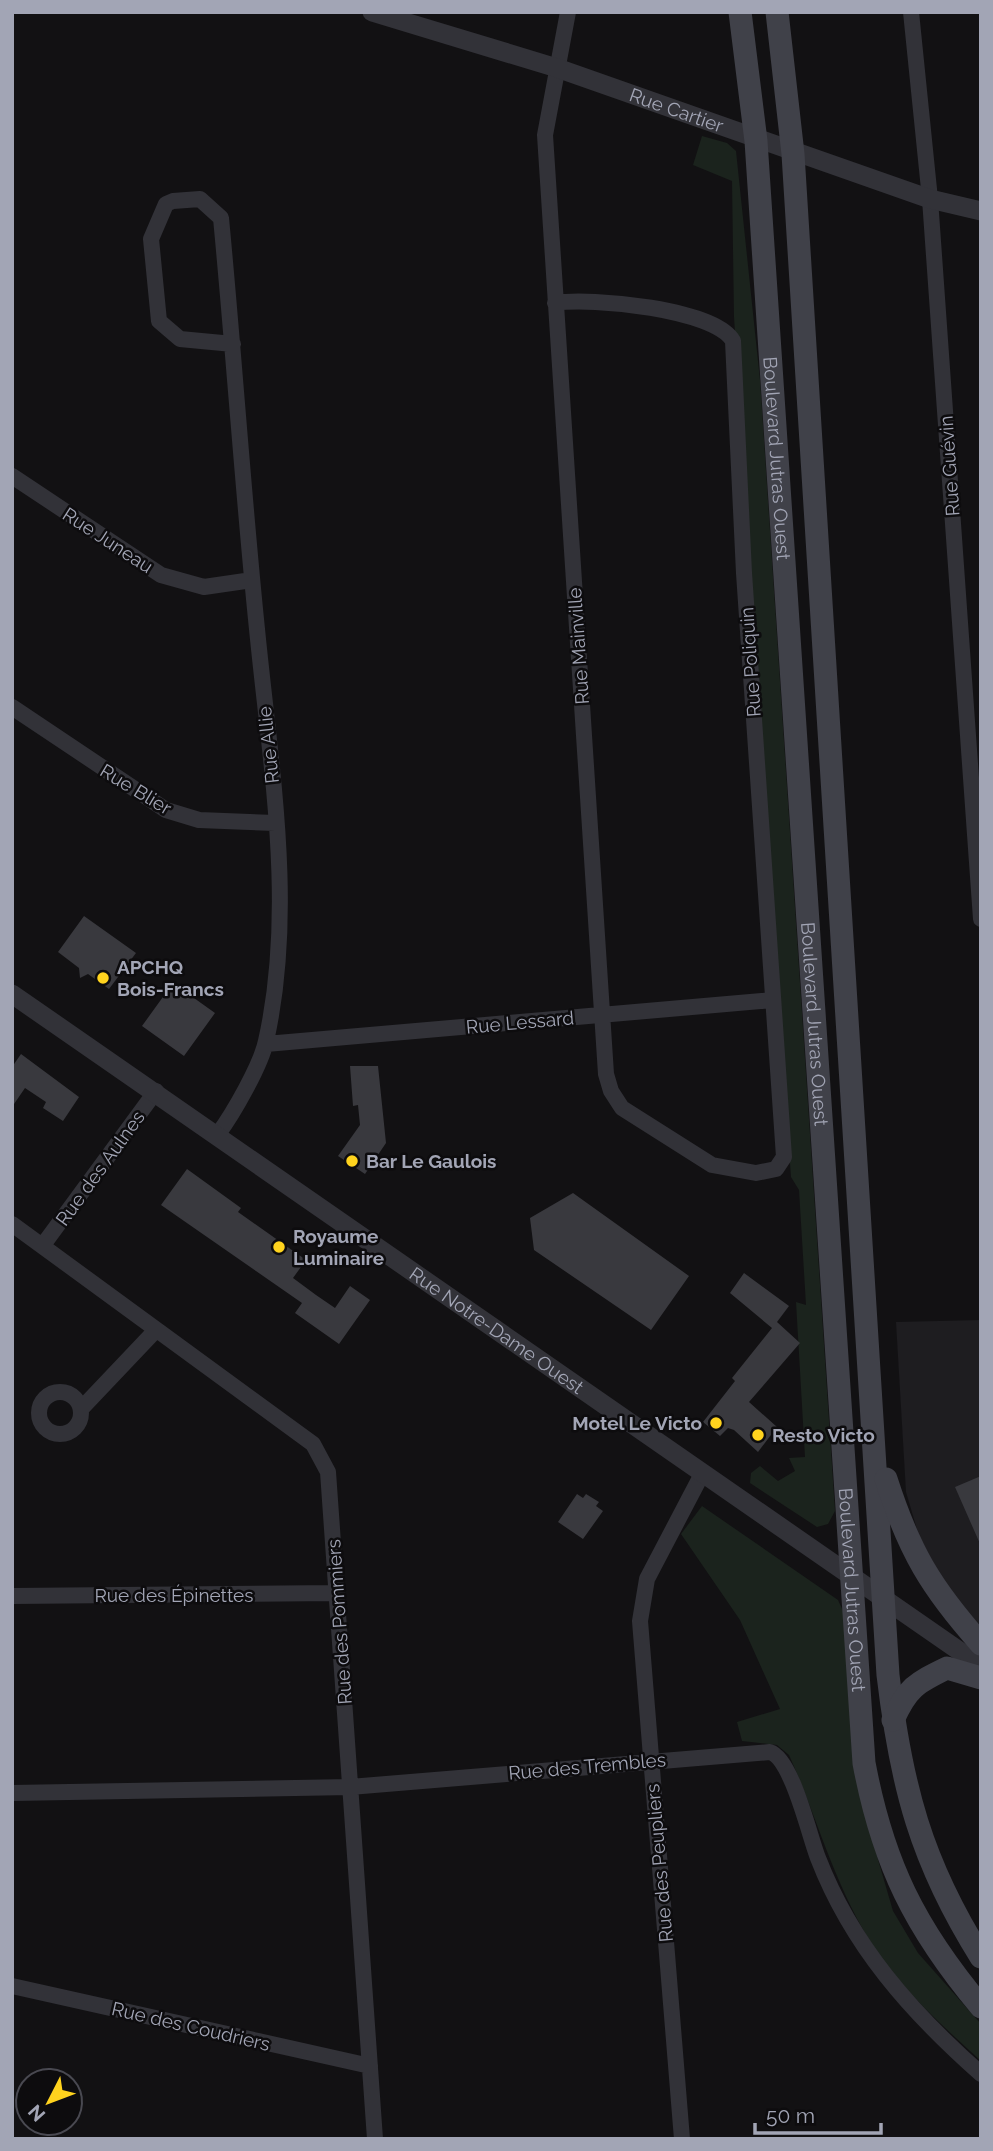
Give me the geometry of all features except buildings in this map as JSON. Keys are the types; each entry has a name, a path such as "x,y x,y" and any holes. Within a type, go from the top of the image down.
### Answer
{"main road":[{"name":"Boulevard Jutras Ouest","path":"740,12 756,141 862,1737 873,1809 886,1855 926,1936 981,2007"},
{"name":"Boulevard Jutras Ouest","path":"777,12 793,154 847,1046 893,1720 907,1794 925,1846 953,1913 981,1957"},
{"path":"875,1448 916,1560 944,1604 981,1644"},
{"path":"893,1720 903,1697 914,1685 947,1668 981,1678"}],"street":[{"name":"Rue Cartier","path":"372,12 557,68 793,154 930,199 981,211"},
{"name":"Rue Mainville","path":"568,12 545,135 606,1074 611,1091 622,1108 712,1165 757,1173 776,1169"},
{"name":"Rue Guévin","path":"911,12 930,199 981,919"},
{"name":"Rue Allie","path":"218,1134 230,1119 266,1044 279,944 275,823 233,344 220,218 200,200 173,201 166,204 151,239 159,321 180,340 233,344"},
{"name":"Rue Poliquin","path":"555,303 577,300 618,303 706,320 727,330 733,341 744,573 784,1157 776,1169"},
{"name":"Rue Juneau","path":"12,476 161,575 204,587 252,580"},
{"name":"Rue Blier","path":"12,707 166,810 199,820 275,823"},
{"name":"Rue Notre-Dame Ouest","path":"12,994 156,1091 852,1579 981,1666"},
{"name":"Rue Lessard","path":"266,1044 773,1000"},
{"name":"Rue des Aulnes","path":"43,1245 156,1091"},
{"name":"Rue des Pommiers","path":"12,1223 155,1331 313,1444 328,1472 375,2139"},
{"path":"81,1409 155,1331"},
{"name":"Rue des Peupliers","path":"682,2139 640,1621 642,1599 656,1558 702,1474"},
{"name":"Rue des Épinettes","path":"12,1596 337,1593"},
{"name":"Rue des Trembles","path":"12,1793 350,1787 651,1760 776,1754 785,1768 817,1857 849,1926 908,2006 981,2074"},
{"name":"Rue des Coudriers","path":"12,1986 370,2066"}],"shaded area":[{"path":"702,136 727,143 736,151 760,380 835,1511 828,1524 817,1527 750,1483 751,1473 760,1466 778,1481 795,1471 789,1458 805,1457 796,1302 806,1305 799,1190 791,1177 784,1081 734,317 732,181 693,165"},
{"path":"981,1320 981,1626 952,1597 919,1536 906,1492 896,1322"},
{"path":"702,1506 838,1600 843,1611 872,1839 893,1911 918,1953 981,2024 981,2061 905,1987 867,1937 842,1887 789,1755 777,1745 742,1741 737,1722 780,1709 740,1620 681,1534"}],"place":[{"name":"APCHQ Bois-Francs","path":"103,978"},
{"name":"Bar Le Gaulois","path":"352,1161"},
{"name":"Royaume Luminaire","path":"279,1247"},
{"name":"Motel Le Victo","path":"716,1423"},
{"name":"Resto Victo","path":"758,1435"}]}
